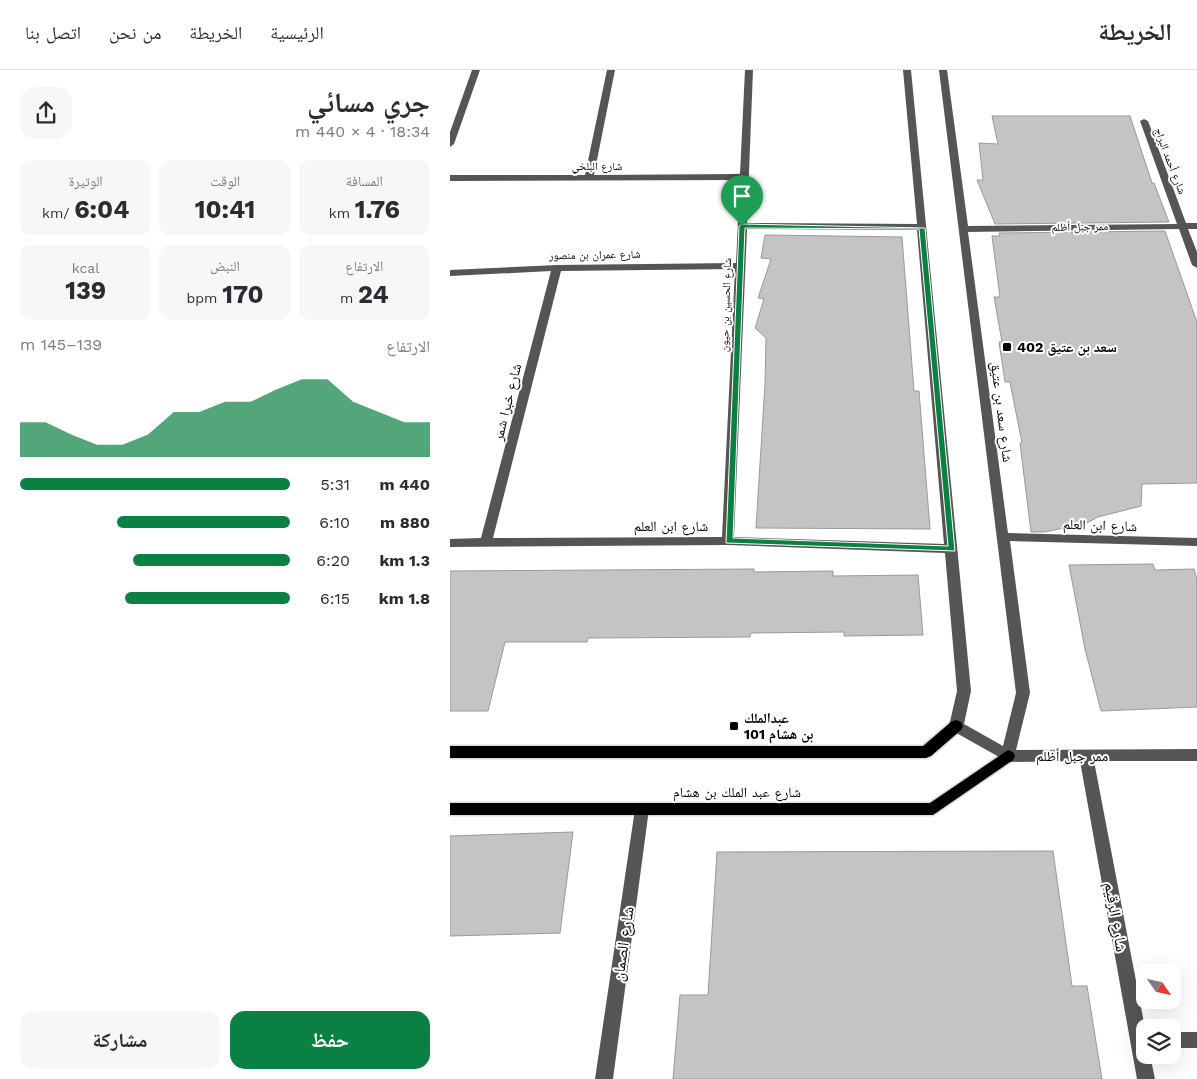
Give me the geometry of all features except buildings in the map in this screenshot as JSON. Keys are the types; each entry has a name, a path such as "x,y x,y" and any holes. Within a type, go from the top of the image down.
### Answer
{"main road":[{"path":"450,752 926,752 956,726"},
{"name":"شارع عبد الملك بن هشام","path":"450,809 933,808 1008,756"}],"street":[{"path":"450,144 476,70"},
{"path":"589,177 611,70"},
{"name":"شارع الحسين بن حيون","path":"728,541 749,70"},
{"path":"907,70 964,691 956,726"},
{"name":"شارع سعد بن عتيق","path":"943,70 1023,693 1008,756"},
{"name":"شارع أحمد البراج","path":"1144,122 1197,265"},
{"name":"شارع البلخي","path":"450,178 744,177"},
{"path":"742,226 922,228"},
{"name":"ممر جبل أظلم","path":"963,229 1197,226"},
{"name":"شارع عمران بن منصور","path":"450,273 557,268 740,266"},
{"name":"شارع خبرا شمر","path":"486,542 557,268"},
{"name":"شارع ابن العلم","path":"1003,537 1197,542"},
{"name":"شارع ابن العلم","path":"450,543 728,541 952,549"},
{"name":"ممر جبل أظلم","path":"956,726 1008,756 1197,755"},
{"name":"شارع الرقيم","path":"1086,756 1138,1019"},
{"name":"شارع الصمان","path":"604,1079 642,809"},
{"path":"1181,1040 1197,1040"},
{"name":"شارع الرقيم","path":"1144,1064 1146,1079"}],"place":[{"name":"سعد بن عتيق 402","path":"1007,347"},
{"name":"عبدالملك بن هشام 101","path":"734,726"}],"route":[{"path":"742,226 922,228 952,549 728,541 742,226"}]}
